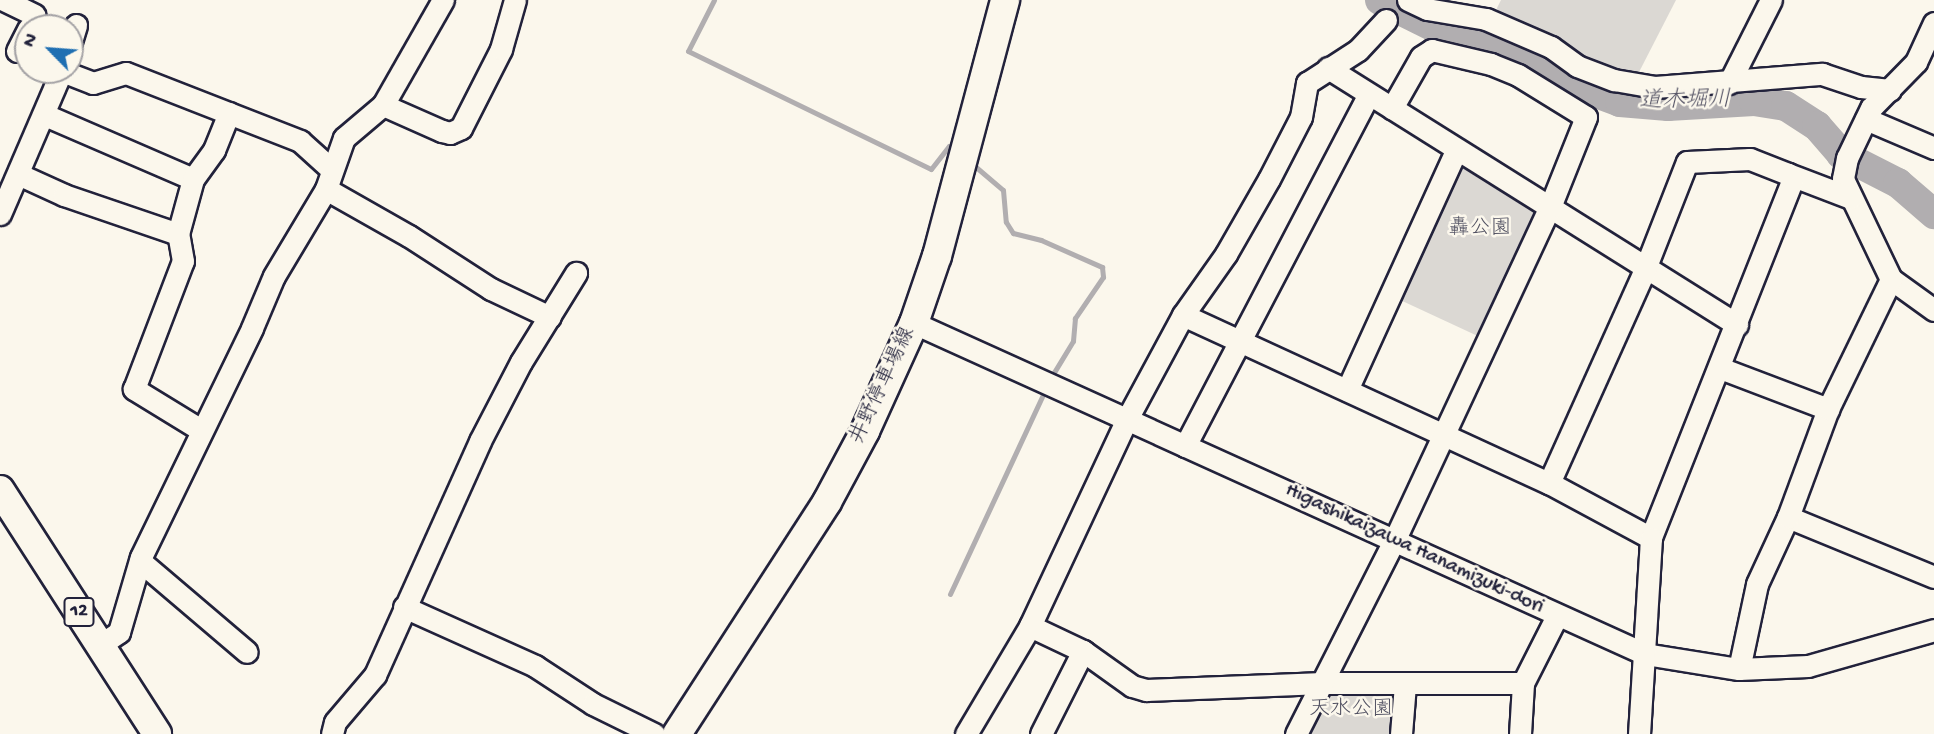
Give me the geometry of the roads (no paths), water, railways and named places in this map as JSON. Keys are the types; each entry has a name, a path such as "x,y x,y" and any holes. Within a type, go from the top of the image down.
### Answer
{"main road":[{"name":"井野停車場線","path":"677,734 827,502 865,431 914,323 937,256 1005,0"},
{"name":"12","path":"4,499 158,734"}],"street":[{"path":"4,0 27,14"},
{"path":"100,645 118,632 140,561 274,276 329,179 344,138 383,105 443,0"},
{"path":"383,105 442,131 450,133 461,128 501,49 515,0"},
{"path":"1408,0 1427,9 1491,9 1577,66 1614,80 1655,87 1822,74 1861,87 1889,90"},
{"path":"1729,83 1771,0"},
{"path":"966,734 1030,626 1127,419 1182,314 1226,254 1269,179 1301,117 1307,83 1358,50 1386,20"},
{"path":"1934,23 1916,62 1871,108 1847,158 1843,179 1891,279 1934,310"},
{"path":"1296,734 1394,541 1550,207 1585,122 1583,113 1509,71 1432,50 1421,57 1392,108"},
{"path":"1328,68 1368,96 1392,108 1456,151 1737,325"},
{"path":"84,80 93,83 126,73 300,141 329,179 491,289 550,317"},
{"path":"0,214 11,177 45,115 57,84"},
{"path":"1185,446 1368,96"},
{"path":"201,430 134,389 183,261 178,234 192,179 214,150 229,113"},
{"path":"45,115 192,179"},
{"path":"1866,120 1934,148"},
{"path":"1347,390 1456,151"},
{"path":"1549,483 1645,269 1688,162 1750,159 1852,198"},
{"path":"1639,734 1650,538 1720,368 1792,181 1788,174"},
{"path":"11,177 178,234"},
{"path":"332,734 335,722 375,675 480,442 521,362 576,273"},
{"path":"1740,669 1757,584 1788,517 1828,409 1891,279"},
{"path":"1182,314 1549,483 1650,538"},
{"name":"Higashikaizawa Hanamizuki-dori","path":"914,323 1645,654 1740,669 1808,666 1934,631"},
{"path":"1720,368 1828,409"},
{"path":"1788,517 1934,577"},
{"path":"140,561 247,652"},
{"path":"404,607 535,666 593,704 654,734"},
{"path":"1520,734 1523,683 1556,616"},
{"path":"1030,626 1083,652 1132,686 1146,690 1323,682 1523,683"},
{"path":"1041,734 1083,652"},
{"path":"1401,734 1405,684"}],"waterway":[{"path":"714,0 688,51 931,169 949,146 957,152"},
{"name":"道木堀川","path":"1380,0 1436,28 1489,38 1522,51 1577,86 1620,102 1668,106 1754,101 1786,106 1817,126 1841,154 1898,183 1934,214"},
{"path":"970,162 1003,190 1006,222 1013,233 1041,240 1102,267 1103,277 1075,318 1073,341 1050,379"},
{"path":"950,594 1046,388"}],"park label":[{"name":"轟公園","path":"1480,230"},
{"name":"天水公園","path":"1351,711"}]}
